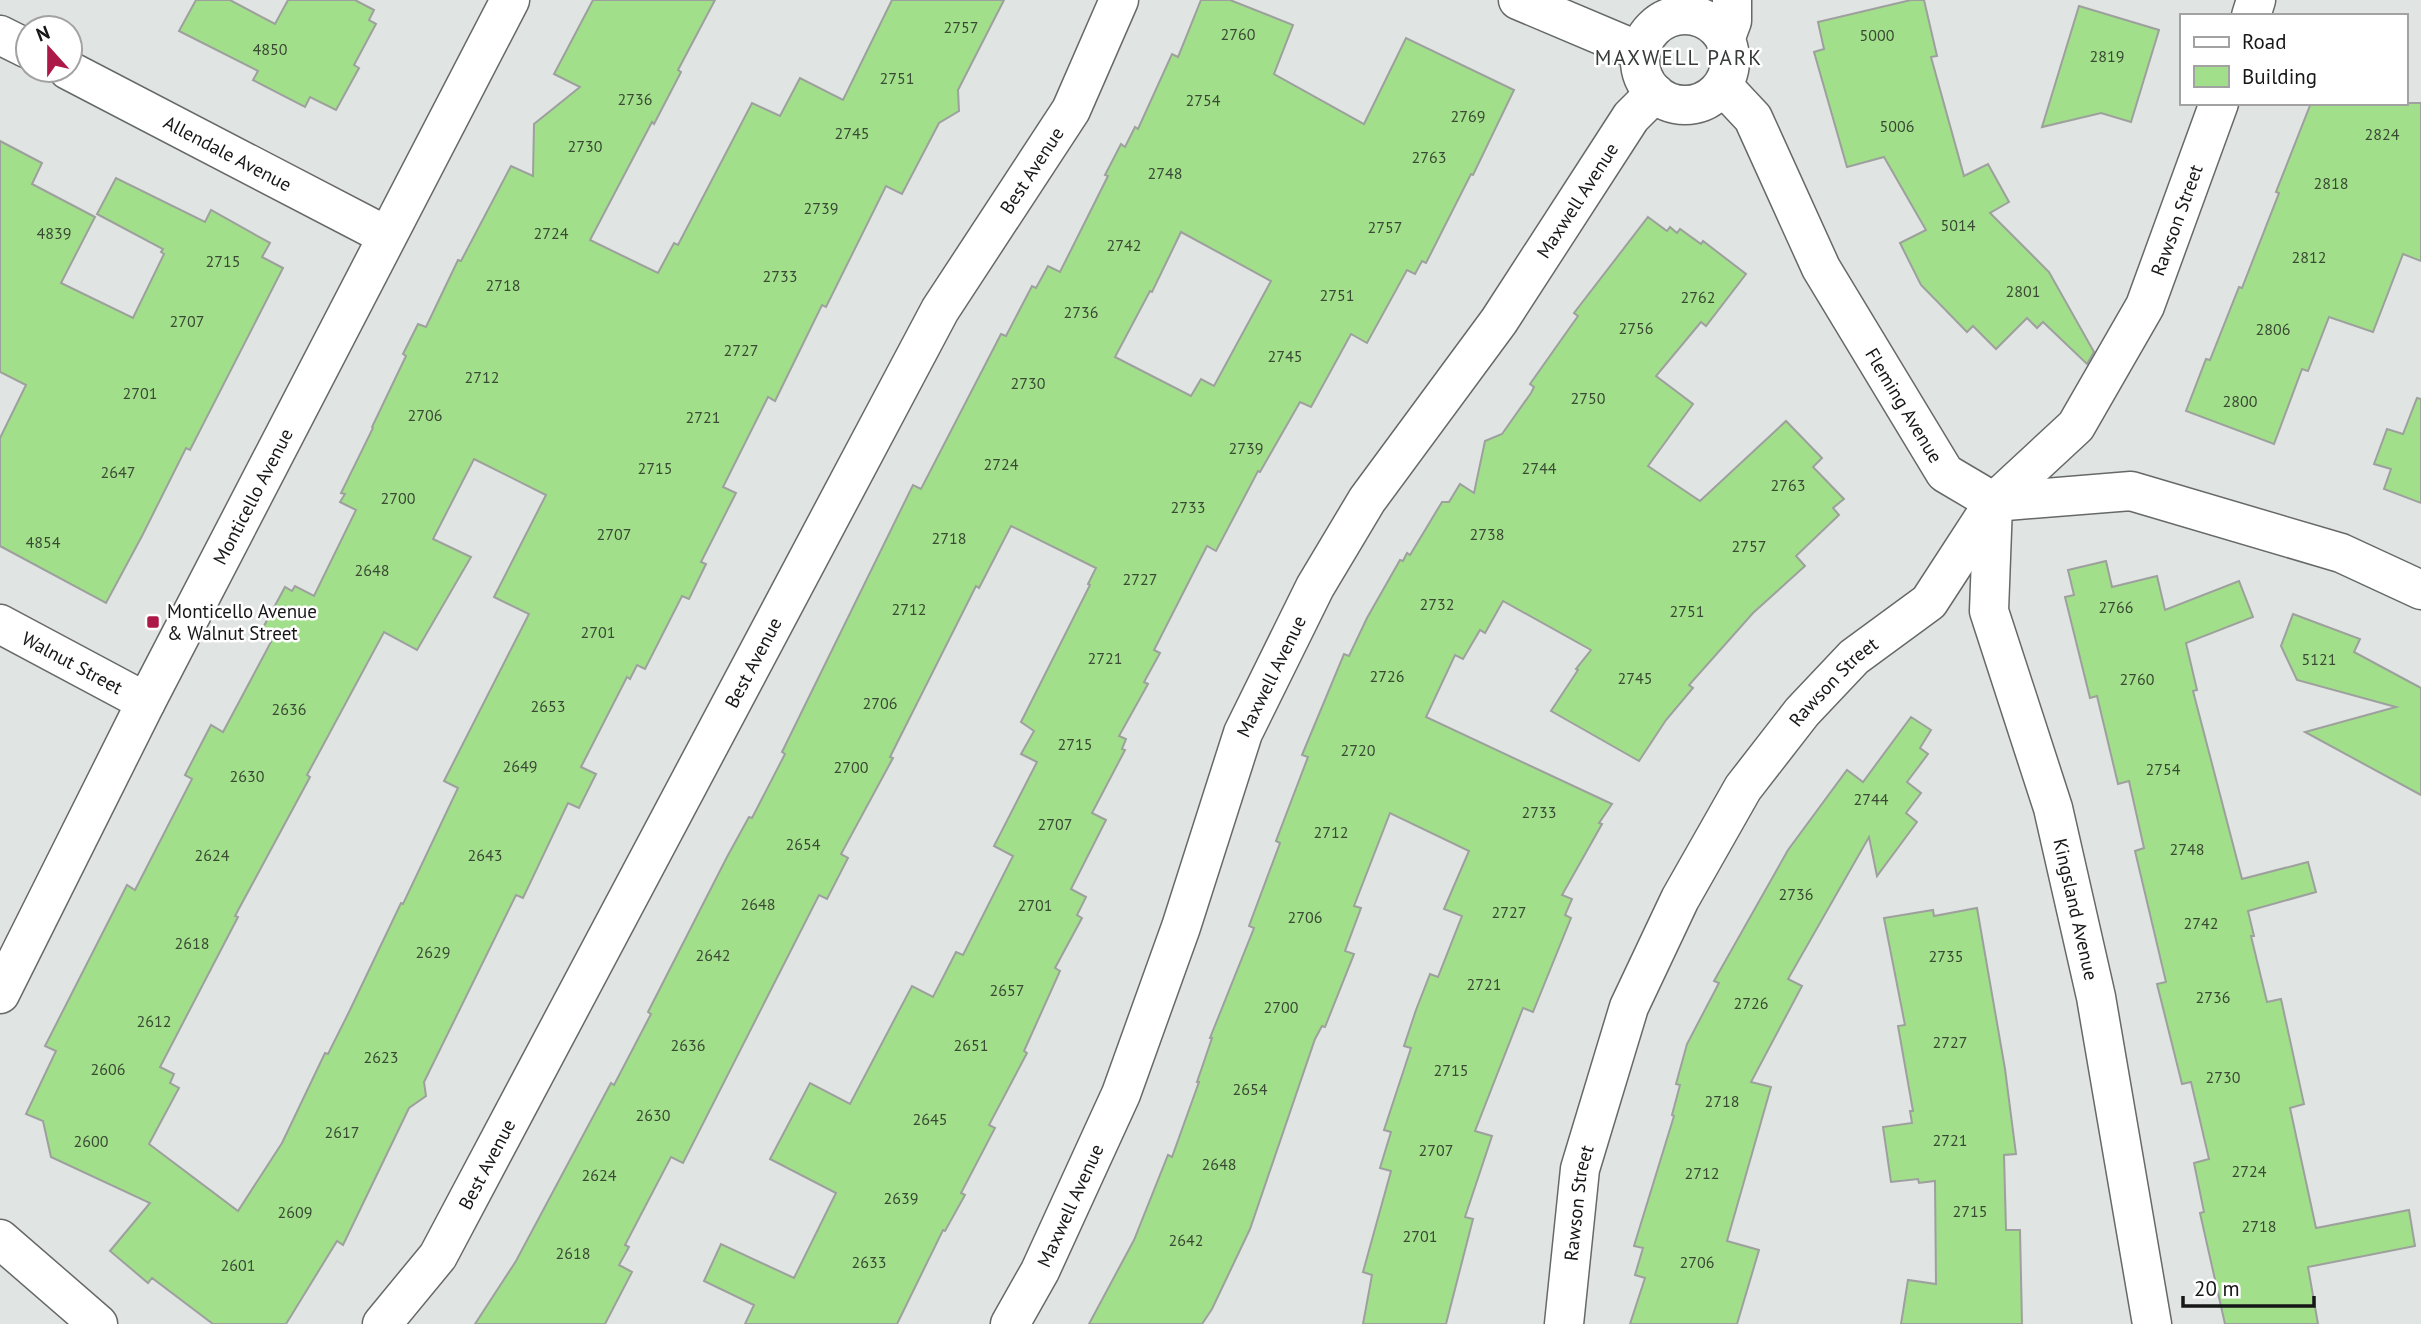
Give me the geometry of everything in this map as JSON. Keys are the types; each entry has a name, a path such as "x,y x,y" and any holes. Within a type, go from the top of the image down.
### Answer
{"street":[{"name":"Monticello Avenue","path":"0,994 146,702 510,0"},
{"name":"Best Avenue","path":"382,1324 438,1256 940,310 1071,110 1119,0"},
{"path":"1518,0 1651,28 1677,16 1700,18 1718,29 1726,40 1730,64 1723,86 1696,104 1674,104 1655,93 1645,82 1642,73 1651,28"},
{"path":"1726,40 1732,21 1732,0"},
{"name":"Allendale Avenue","path":"84,78 387,236"},
{"name":"Fleming Avenue","path":"1723,86 1754,118 1821,268 1945,473 1994,502"},
{"name":"Maxwell Avenue","path":"1010,1324 1040,1271 1121,1094 1181,928 1243,733 1315,587 1367,500 1499,321 1631,117 1655,93"},
{"name":"Rawson Street","path":"1564,1324 1580,1169 1629,1007 1680,898 1744,788 1802,712 1854,657 1929,602 1994,502 2076,426 2146,306 2218,105"},
{"path":"1994,502 2131,491 2341,553 2421,590"},
{"name":"Kingsland Avenue","path":"1994,502 1989,611 2053,808 2096,997 2152,1324"},
{"name":"Walnut Street","path":"0,624 146,702"},
{"path":"0,1239 98,1324"}],"building":[{"path":"196,0 230,0 275,24 288,0 355,0 374,10 369,20 376,24 354,65 359,68 336,110 310,97 305,107 253,80 258,71 179,31"},
{"path":"593,0 715,0 678,70 681,72 654,124 652,122 590,240 658,273 674,243 678,245 752,103 780,116 800,78 843,100 892,0 1004,0 958,90 959,111 939,123 902,194 886,186 826,307 822,305 775,401 768,397 723,487 736,493 701,562 706,564 689,599 682,596 645,669 637,665 630,679 627,677 581,767 596,774 579,808 568,803 523,898 516,895 424,1082 426,1096 409,1108 343,1245 337,1241 286,1324 213,1324 152,1278 148,1283 110,1251 150,1203 51,1157 43,1121 26,1114 56,1051 45,1046 127,885 135,890 192,779 185,775 211,725 223,732 271,642 259,635 285,587 292,591 295,586 314,596 356,510 340,502 345,494 341,493 406,356 403,354 418,324 426,327 458,260 461,261 511,166 533,176 534,124 580,87 554,74","holes":["474,459 546,495 494,597 529,614 444,781 458,788 403,904 401,903 328,1054 325,1053 282,1143 238,1211 149,1144 179,1088 170,1083 174,1074 160,1067 238,917 235,916 310,777 307,775 384,632 417,650 471,557 433,539"]},
{"path":"1201,0 1230,0 1293,25 1274,74 1364,124 1406,38 1514,90 1426,263 1422,261 1415,274 1407,270 1367,343 1351,334 1311,407 1300,402 1260,472 1258,471 1216,551 1207,546 1154,650 1160,653 1144,682 1148,684 1119,736 1126,739 1122,749 1125,750 1092,813 1106,820 1071,889 1086,897 1077,915 1082,918 1055,968 1060,971 1024,1051 1027,1053 989,1125 995,1128 961,1193 965,1195 945,1231 943,1230 897,1324 745,1324 754,1305 704,1281 721,1244 794,1278 836,1193 770,1159 810,1083 850,1104 912,986 933,997 956,952 963,955 1013,856 994,846 1037,762 1021,754 1034,731 1021,722 1096,568 1011,526 979,588 976,586 890,757 893,758 841,854 848,858 827,899 819,895 683,1163 671,1157 625,1245 629,1247 619,1265 632,1272 605,1324 475,1324 516,1261 611,1083 614,1085 727,857 749,817 752,818 785,754 782,752 913,485 921,489 1001,334 1006,336 1032,286 1036,288 1048,266 1060,272 1121,144 1125,147 1135,127 1138,129 1172,54 1178,57","holes":["1181,232 1271,281 1214,386 1201,379 1191,396 1115,357 1150,291 1152,292"]},
{"path":"1911,0 1924,0 1937,56 1931,57 1964,176 1988,164 2009,202 1990,213 2049,272 2094,352 2087,364 2043,322 2037,328 2027,318 1996,349 1973,326 1967,332 1921,285 1900,243 1926,230 1884,157 1847,167 1814,52 1824,49 1818,22"},
{"path":"2079,6 2159,30 2131,122 2101,113 2042,127"},
{"path":"2421,103 2421,261 2403,254 2373,332 2329,317 2308,371 2302,369 2274,444 2186,411 2206,359 2210,360 2239,287 2242,288 2279,193 2276,192 2310,105"},
{"path":"0,141 42,163 32,184 95,217 61,283 133,318 164,254 161,252 163,249 97,214 116,178 205,222 211,210 270,243 262,257 283,268 190,450 186,448 106,603 0,546 0,438 26,385 0,372"},
{"path":"1648,217 1667,231 1670,227 1677,233 1680,229 1701,244 1703,241 1746,274 1706,326 1701,322 1656,376 1693,404 1648,466 1700,501 1786,421 1822,458 1813,467 1844,499 1833,508 1839,515 1796,556 1805,566 1753,613 1689,685 1693,688 1666,720 1639,761 1551,711 1578,670 1576,669 1591,650 1503,601 1485,633 1480,630 1463,659 1455,655 1426,717 1612,804 1599,823 1602,824 1562,895 1572,899 1565,915 1571,918 1533,1012 1523,1008 1475,1131 1492,1136 1465,1217 1473,1219 1446,1324 1363,1324 1372,1275 1363,1272 1391,1171 1380,1168 1391,1132 1384,1130 1411,1048 1404,1046 1416,1010 1430,974 1438,977 1462,916 1444,909 1469,851 1390,813 1354,906 1361,908 1345,951 1354,954 1325,1027 1322,1026 1315,1039 1250,1229 1212,1309 1202,1324 1089,1324 1134,1240 1168,1155 1172,1157 1199,1082 1210,1038 1254,928 1249,926 1280,843 1276,841 1308,757 1302,755 1344,654 1349,656 1400,560 1403,561 1407,553 1410,555 1442,502 1449,502 1460,484 1474,493 1485,441 1502,434 1531,393 1534,387 1530,384 1578,316 1574,313"},
{"path":"2417,398 2421,399 2421,503 2384,489 2391,469 2374,464 2387,429 2403,434"},
{"path":"2106,561 2112,587 2157,576 2165,610 2239,581 2253,617 2186,643 2197,690 2193,691 2242,879 2308,862 2316,892 2248,911 2254,936 2251,936 2267,1002 2281,999 2304,1104 2290,1108 2316,1228 2409,1210 2415,1246 2308,1267 2318,1324 2225,1324 2200,1213 2204,1212 2194,1163 2209,1159 2191,1082 2182,1084 2157,984 2166,982 2135,851 2144,848 2129,781 2118,784 2097,696 2090,698 2065,597 2074,595 2068,570"},
{"path":"2293,614 2360,639 2354,652 2421,688 2421,795 2305,732 2396,707 2297,680 2281,646"},
{"path":"1911,717 1931,730 1920,748 1928,754 1907,782 1921,793 1906,813 1917,822 1877,876 1869,837 1788,979 1802,986 1751,1082 1771,1087 1727,1241 1759,1250 1737,1324 1630,1324 1645,1278 1635,1275 1643,1248 1634,1246 1674,1116 1672,1115 1680,1085 1676,1084 1687,1044 1719,983 1714,981 1788,850 1847,770 1863,782"},
{"path":"1977,908 2005,1069 2016,1154 2004,1155 2006,1230 2020,1230 2022,1324 1901,1324 1908,1280 1936,1284 1935,1181 1919,1183 1918,1179 1891,1182 1883,1127 1912,1123 1910,1111 1913,1111 1898,1026 1905,1025 1884,918 1933,910 1934,916"}],"place":[{"name":"Monticello Avenue & Walnut Street","path":"153,622"}],"district":[{"name":"MAXWELL PARK","path":"1679,57"}]}
